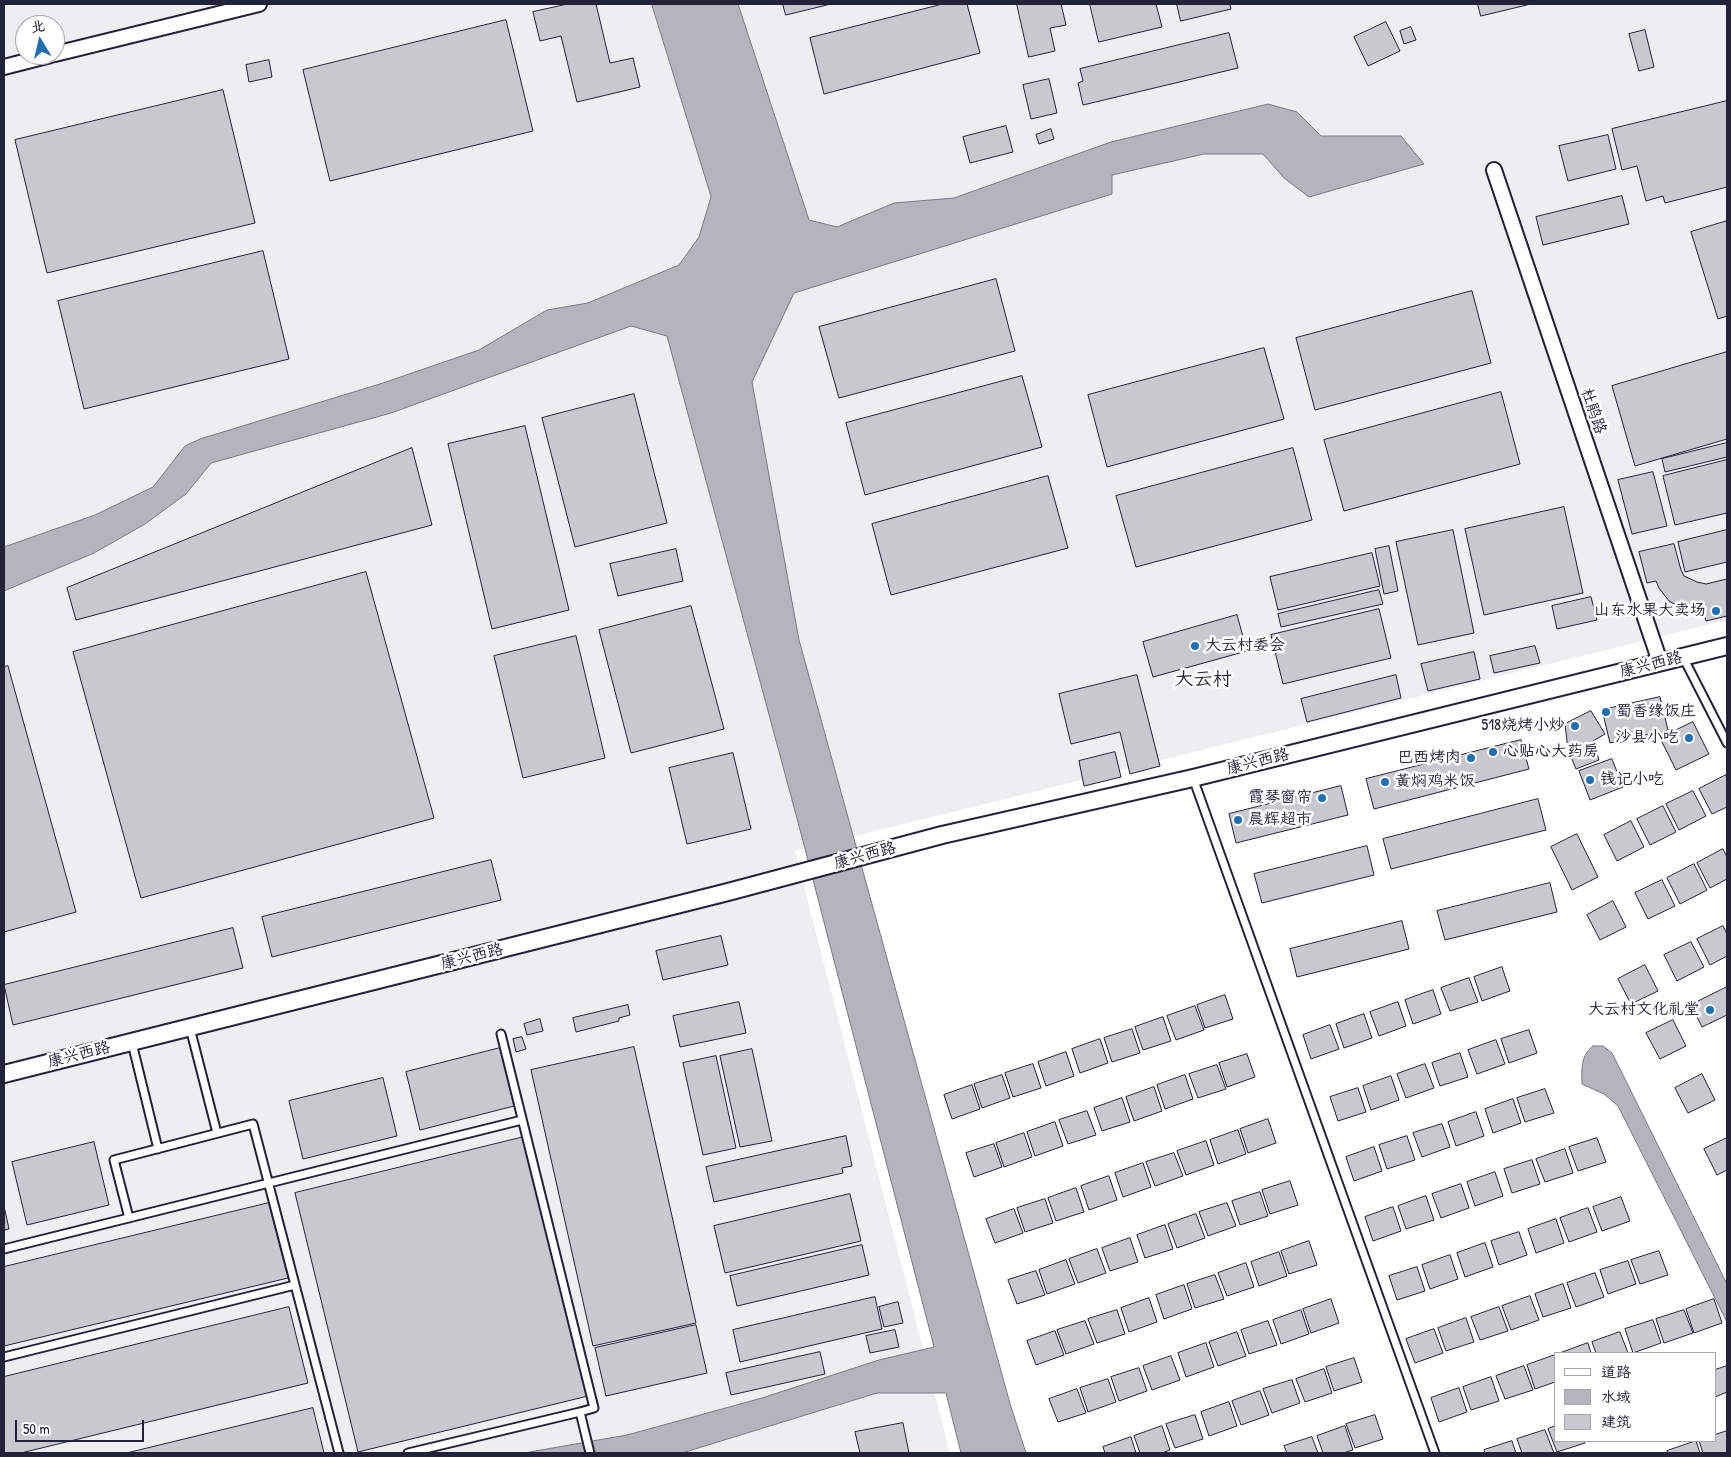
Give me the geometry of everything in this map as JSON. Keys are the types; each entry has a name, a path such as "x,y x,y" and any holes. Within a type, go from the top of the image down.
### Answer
{"street":[{"path":"65,52 259,4"},
{"name":"杜鹃路","path":"1494,170 1660,662"},
{"name":"康兴西路","path":"4,1074 728,892 942,835 1193,778 1727,646"}],"lane":[{"path":"1683,657 1727,743"},
{"path":"1193,778 1436,1453"},
{"path":"190,1028 217,1134"},
{"path":"408,1453 594,1408 501,1034"},
{"path":"131,1042 158,1149"},
{"path":"4,1249 522,1120"},
{"path":"129,1218 114,1160 254,1124 338,1453"},
{"path":"4,1357 295,1285"},
{"path":"580,1412 590,1453"}],"shaded area":[{"path":"4,4 1727,4 1727,620 795,851 950,1453 4,1453"}],"water":[{"path":"652,4 738,4 809,220 837,227 894,203 954,198 1111,142 1268,104 1297,112 1321,136 1401,136 1424,164 1309,197 1284,178 1263,154 1204,154 1112,175 1112,194 794,293 752,382 799,640 1011,1407 1026,1453 961,1453 946,1393 877,1393 682,1453 524,1453 627,1435 762,1398 879,1360 934,1347 802,837 667,336 631,326 391,413 211,463 186,494 145,524 94,553 4,591 4,547 95,515 153,487 185,446 200,439 383,383 479,350 547,310 588,303 679,265 699,237 711,197"},
{"path":"1593,1046 1603,1046 1612,1053 1727,1284 1727,1322 1618,1106 1604,1094 1582,1084 1584,1059"}],"building":[{"path":"568,4 596,4 610,63 633,58 640,87 577,102 561,36 540,41 533,12"},
{"path":"783,4 831,4 786,15"},
{"path":"943,4 967,4 980,53 824,94 810,38"},
{"path":"1017,4 1061,4 1066,25 1050,28 1055,51 1029,57"},
{"path":"1090,4 1156,4 1162,27 1099,42"},
{"path":"1177,4 1230,4 1231,9 1181,21"},
{"path":"1478,4 1531,4 1481,16"},
{"path":"506,20 533,131 330,181 303,70"},
{"path":"1386,22 1400,51 1368,66 1354,37"},
{"path":"1411,27 1416,40 1404,44 1400,31"},
{"path":"1645,30 1654,67 1639,71 1629,34"},
{"path":"1229,33 1238,68 1083,105 1078,83 1083,81 1080,69"},
{"path":"269,60 272,77 249,82 246,65"},
{"path":"1049,79 1057,113 1031,119 1023,85"},
{"path":"223,90 255,223 47,273 15,140"},
{"path":"1727,101 1727,187 1665,203 1663,196 1646,201 1637,166 1622,170 1612,129"},
{"path":"1006,126 1013,152 970,163 963,137"},
{"path":"1051,129 1054,139 1039,144 1036,135"},
{"path":"1608,135 1616,169 1568,181 1559,146"},
{"path":"1622,196 1629,224 1543,245 1536,217"},
{"path":"1727,221 1727,316 1718,319 1691,232"},
{"path":"263,251 289,359 84,409 58,301"},
{"path":"996,279 1015,351 839,398 819,327"},
{"path":"1472,291 1491,363 1315,410 1296,338"},
{"path":"1264,348 1284,419 1107,467 1088,395"},
{"path":"1727,352 1727,439 1635,466 1612,386"},
{"path":"1022,376 1042,447 865,495 846,423"},
{"path":"1501,392 1520,464 1344,511 1324,440"},
{"path":"634,394 667,523 575,547 542,418"},
{"path":"525,426 569,610 492,629 448,444"},
{"path":"1727,443 1727,457 1665,472 1662,459"},
{"path":"412,448 432,525 76,620 67,588"},
{"path":"1293,448 1312,520 1136,567 1116,496"},
{"path":"1727,460 1727,513 1675,525 1663,476"},
{"path":"1653,472 1667,526 1632,534 1618,480"},
{"path":"1048,476 1068,548 891,595 872,524"},
{"path":"1564,507 1583,593 1484,615 1465,529"},
{"path":"1453,530 1474,633 1418,645 1396,542"},
{"path":"1727,530 1727,562 1685,572 1678,542"},
{"path":"1674,544 1684,576 1706,584 1727,579 1727,616 1706,621 1703,612 1687,611 1669,601 1656,581 1647,583 1639,552"},
{"path":"1389,546 1398,591 1384,594 1375,549"},
{"path":"676,549 683,581 618,596 610,564"},
{"path":"1372,553 1380,586 1278,610 1270,577"},
{"path":"366,572 434,818 141,898 73,652"},
{"path":"1379,590 1383,604 1281,627 1278,614"},
{"path":"1591,597 1597,620 1557,629 1552,606"},
{"path":"691,606 724,729 631,753 599,630"},
{"path":"1379,609 1391,658 1283,684 1271,635"},
{"name":"大云村委会","path":"1237,615 1247,651 1153,677 1143,642"},
{"path":"576,636 605,758 523,778 494,656"},
{"path":"1535,646 1540,663 1494,673 1490,656"},
{"path":"1474,652 1480,679 1428,691 1421,664"},
{"path":"8,666 76,912 4,932 4,667"},
{"path":"1137,675 1160,766 1130,774 1120,732 1071,744 1059,694"},
{"path":"1396,675 1401,698 1307,722 1301,699"},
{"path":"1660,697 1668,730 1610,743 1602,710"},
{"path":"1591,711 1605,734 1593,741 1599,760 1576,769 1568,750 1565,724"},
{"path":"1693,722 1709,754 1676,770 1660,738"},
{"path":"1521,740 1529,769 1374,809 1366,779"},
{"path":"1115,752 1121,777 1084,786 1079,761"},
{"path":"733,753 751,829 687,844 669,768"},
{"path":"1612,759 1623,787 1590,800 1579,771"},
{"path":"1726,775 1727,807 1712,814 1699,789"},
{"path":"1341,786 1348,815 1236,843 1229,814"},
{"path":"1693,791 1706,816 1679,830 1666,804"},
{"path":"1538,799 1546,830 1391,869 1383,839"},
{"path":"1663,806 1676,832 1650,845 1637,819"},
{"path":"1631,821 1644,847 1617,861 1604,835"},
{"path":"1577,834 1598,877 1572,890 1551,847"},
{"path":"1367,846 1374,875 1262,903 1254,874"},
{"path":"1723,849 1727,857 1727,879 1710,888 1697,863"},
{"path":"491,860 501,900 272,957 262,917"},
{"path":"1694,864 1707,890 1680,904 1667,878"},
{"path":"1662,880 1675,906 1648,919 1635,893"},
{"path":"1550,883 1557,912 1445,940 1437,911"},
{"path":"1613,901 1626,927 1600,940 1587,915"},
{"path":"1402,921 1409,949 1297,977 1290,949"},
{"path":"1723,926 1727,934 1727,956 1710,965 1697,939"},
{"path":"233,928 243,968 13,1025 4,985"},
{"path":"721,936 728,965 663,980 656,951"},
{"path":"1691,942 1704,967 1677,981 1664,955"},
{"path":"1645,965 1658,991 1631,1004 1618,979"},
{"path":"1502,967 1510,991 1482,1001 1474,977"},
{"path":"1469,978 1478,1002 1450,1011 1441,988"},
{"name":"大云村文化礼堂","path":"1727,987 1727,1015 1702,1027 1691,1005"},
{"path":"1433,990 1441,1014 1413,1024 1405,1000"},
{"path":"1225,995 1233,1019 1205,1028 1197,1005"},
{"path":"739,1002 746,1033 680,1047 673,1016"},
{"path":"1398,1002 1406,1026 1379,1036 1370,1012"},
{"path":"628,1005 630,1015 619,1018 619,1021 576,1032 573,1018"},
{"path":"1195,1006 1204,1030 1176,1040 1167,1016"},
{"path":"1364,1014 1372,1038 1344,1048 1336,1024"},
{"path":"1163,1017 1171,1041 1143,1050 1135,1027"},
{"path":"540,1019 543,1031 527,1035 524,1024"},
{"path":"1673,1020 1686,1046 1660,1059 1646,1033"},
{"path":"1330,1025 1339,1049 1311,1059 1303,1035"},
{"path":"1132,1029 1140,1053 1112,1062 1104,1038"},
{"path":"1529,1030 1537,1053 1509,1063 1501,1039"},
{"path":"522,1037 526,1049 516,1052 513,1039"},
{"path":"1100,1039 1108,1063 1080,1073 1072,1049"},
{"path":"1496,1040 1505,1064 1477,1074 1468,1050"},
{"path":"634,1047 696,1323 593,1346 531,1070"},
{"path":"500,1048 514,1106 420,1130 406,1072"},
{"path":"752,1049 772,1141 740,1147 720,1056"},
{"path":"1066,1052 1074,1076 1046,1086 1038,1062"},
{"path":"1460,1053 1468,1077 1440,1086 1432,1063"},
{"path":"1247,1054 1255,1077 1227,1087 1219,1063"},
{"path":"716,1056 736,1148 703,1155 683,1063"},
{"path":"1033,1064 1041,1088 1013,1097 1005,1073"},
{"path":"1425,1064 1434,1088 1406,1098 1397,1074"},
{"path":"1217,1065 1226,1089 1198,1098 1189,1074"},
{"path":"1702,1074 1715,1100 1688,1113 1675,1088"},
{"path":"1002,1075 1010,1098 982,1108 974,1084"},
{"path":"1185,1075 1193,1099 1165,1109 1157,1085"},
{"path":"1391,1076 1399,1100 1371,1110 1363,1086"},
{"path":"383,1078 397,1136 303,1159 289,1101"},
{"path":"972,1085 980,1109 952,1119 944,1095"},
{"path":"1154,1087 1162,1111 1134,1121 1126,1097"},
{"path":"1358,1088 1366,1112 1338,1121 1330,1097"},
{"path":"1545,1089 1554,1113 1525,1122 1517,1098"},
{"path":"1122,1098 1130,1122 1102,1131 1094,1108"},
{"path":"1513,1099 1521,1123 1493,1133 1485,1109"},
{"path":"1087,1111 1096,1135 1068,1144 1059,1120"},
{"path":"1476,1112 1484,1136 1456,1146 1448,1122"},
{"path":"1268,1119 1276,1143 1248,1153 1240,1129"},
{"path":"1055,1122 1063,1146 1035,1156 1027,1132"},
{"path":"1442,1124 1450,1147 1422,1157 1413,1133"},
{"path":"1238,1130 1246,1154 1218,1164 1210,1140"},
{"path":"1024,1133 1032,1157 1004,1167 996,1143"},
{"path":"846,1136 852,1166 842,1168 843,1173 714,1202 706,1167"},
{"path":"1407,1136 1415,1160 1387,1169 1379,1145"},
{"path":"524,1137 588,1396 358,1452 295,1193"},
{"path":"1597,1138 1606,1162 1578,1171 1569,1147"},
{"path":"1727,1138 1727,1170 1717,1175 1704,1149"},
{"path":"1206,1141 1214,1165 1186,1175 1177,1151"},
{"path":"94,1142 109,1205 27,1225 12,1162"},
{"path":"994,1144 1002,1167 974,1177 966,1153"},
{"path":"1374,1147 1382,1171 1354,1181 1346,1157"},
{"path":"1565,1149 1573,1173 1545,1182 1536,1159"},
{"path":"1174,1153 1183,1176 1155,1186 1146,1162"},
{"path":"1532,1160 1540,1184 1512,1193 1504,1169"},
{"path":"1143,1163 1151,1187 1123,1197 1115,1173"},
{"path":"1495,1172 1503,1196 1475,1206 1467,1182"},
{"path":"1109,1176 1117,1200 1089,1210 1081,1186"},
{"path":"1290,1181 1298,1205 1270,1214 1262,1190"},
{"path":"1461,1184 1469,1208 1441,1218 1432,1194"},
{"path":"1076,1188 1084,1212 1056,1221 1048,1198"},
{"path":"1260,1192 1268,1216 1240,1225 1232,1201"},
{"path":"850,1194 861,1241 725,1273 714,1226"},
{"path":"1426,1196 1434,1220 1406,1229 1398,1206"},
{"path":"1621,1197 1630,1221 1602,1231 1593,1207"},
{"path":"1045,1199 1053,1223 1025,1232 1017,1208"},
{"path":"269,1203 288,1278 4,1346 4,1267"},
{"path":"1227,1203 1236,1226 1208,1236 1199,1212"},
{"path":"4,1206 9,1229 4,1230"},
{"path":"1393,1207 1401,1231 1373,1241 1365,1217"},
{"path":"1588,1208 1597,1232 1569,1242 1560,1218"},
{"path":"1014,1209 1023,1233 995,1243 986,1219"},
{"path":"1196,1214 1205,1238 1177,1248 1168,1224"},
{"path":"1556,1219 1564,1243 1536,1253 1528,1229"},
{"path":"1165,1225 1173,1249 1145,1258 1137,1235"},
{"path":"1519,1232 1527,1255 1499,1265 1491,1241"},
{"path":"1130,1238 1138,1262 1110,1271 1102,1248"},
{"path":"1309,1241 1317,1265 1289,1274 1281,1251"},
{"path":"1485,1243 1493,1267 1465,1277 1457,1253"},
{"path":"862,1245 869,1275 737,1306 730,1276"},
{"path":"1097,1249 1106,1273 1078,1283 1069,1259"},
{"path":"1659,1251 1668,1275 1640,1284 1631,1260"},
{"path":"1279,1252 1287,1276 1259,1286 1251,1262"},
{"path":"1450,1255 1458,1279 1430,1289 1422,1265"},
{"path":"1066,1260 1075,1284 1047,1294 1039,1270"},
{"path":"1628,1261 1636,1284 1608,1294 1600,1270"},
{"path":"1246,1263 1254,1287 1227,1296 1218,1273"},
{"path":"1417,1267 1425,1291 1397,1300 1389,1276"},
{"path":"1036,1271 1045,1295 1017,1304 1008,1280"},
{"path":"1595,1273 1604,1297 1576,1307 1567,1283"},
{"path":"1215,1275 1224,1299 1195,1308 1187,1284"},
{"path":"1563,1284 1571,1308 1543,1317 1535,1294"},
{"path":"1184,1285 1192,1309 1164,1319 1156,1295"},
{"path":"1530,1296 1539,1320 1511,1330 1502,1306"},
{"path":"875,1297 882,1329 740,1362 733,1330"},
{"path":"1149,1298 1157,1322 1129,1332 1121,1308"},
{"path":"1331,1299 1339,1323 1311,1333 1303,1309"},
{"path":"1714,1299 1722,1323 1694,1333 1686,1309"},
{"path":"898,1302 903,1323 884,1327 879,1307"},
{"path":"289,1307 308,1383 21,1453 4,1453 4,1377"},
{"path":"1499,1307 1508,1331 1480,1340 1471,1317"},
{"path":"1117,1310 1125,1334 1097,1343 1088,1319"},
{"path":"1301,1310 1309,1334 1281,1344 1273,1320"},
{"path":"1684,1310 1693,1333 1664,1343 1656,1319"},
{"path":"1466,1318 1474,1342 1446,1351 1438,1328"},
{"path":"1653,1320 1661,1343 1633,1352 1625,1329"},
{"path":"1085,1321 1094,1344 1066,1354 1057,1330"},
{"path":"1268,1321 1277,1345 1249,1354 1241,1330"},
{"path":"696,1325 707,1373 606,1396 595,1348"},
{"path":"1434,1329 1443,1353 1415,1363 1406,1339"},
{"path":"895,1330 899,1347 870,1353 866,1336"},
{"path":"1055,1331 1064,1355 1036,1365 1027,1341"},
{"path":"1237,1332 1246,1356 1218,1366 1209,1342"},
{"path":"1620,1332 1628,1352 1596,1352 1592,1342"},
{"path":"1206,1343 1214,1367 1186,1377 1178,1353"},
{"path":"1588,1343 1591,1352 1563,1352"},
{"path":"820,1352 825,1374 731,1395 726,1373"},
{"path":"1554,1355 1554,1382 1535,1389 1527,1365"},
{"path":"1171,1356 1180,1380 1152,1390 1143,1366"},
{"path":"1354,1358 1362,1382 1334,1391 1326,1367"},
{"path":"1524,1366 1533,1390 1505,1399 1496,1376"},
{"path":"1727,1366 1727,1392 1716,1397 1716,1370"},
{"path":"1139,1368 1147,1391 1119,1401 1111,1377"},
{"path":"1324,1369 1332,1393 1305,1402 1296,1379"},
{"path":"1491,1377 1499,1401 1471,1410 1463,1387"},
{"path":"1108,1379 1116,1402 1088,1412 1080,1388"},
{"path":"1292,1380 1300,1403 1272,1413 1263,1389"},
{"path":"1459,1388 1467,1412 1439,1422 1431,1398"},
{"path":"1077,1389 1086,1413 1058,1422 1049,1399"},
{"path":"1260,1391 1269,1415 1241,1425 1232,1401"},
{"path":"1229,1402 1237,1426 1209,1436 1201,1412"},
{"path":"313,1408 324,1453 127,1453"},
{"path":"1195,1415 1203,1439 1175,1448 1166,1424"},
{"path":"1375,1415 1383,1439 1355,1448 1346,1424"},
{"path":"903,1423 909,1453 860,1453 855,1432"},
{"path":"1162,1426 1170,1450 1162,1453 1140,1453 1134,1436"},
{"path":"1345,1426 1353,1450 1343,1453 1323,1453 1317,1436"},
{"path":"1554,1426 1554,1442 1585,1443 1557,1452 1548,1429"},
{"path":"1545,1430 1554,1453 1522,1453 1517,1439"},
{"path":"1727,1431 1727,1453 1703,1453 1699,1442 1716,1442 1716,1435"},
{"path":"1131,1437 1136,1453 1105,1453 1103,1447"},
{"path":"1312,1437 1318,1453 1287,1453 1284,1446"},
{"path":"1512,1441 1516,1453 1485,1453 1484,1450"},
{"path":"1696,1442 1700,1453 1668,1453 1667,1451"}],"place":[{"name":"山东水果大卖场","path":"1716,611"},
{"name":"大云村委会","path":"1195,646"},
{"name":"蜀香缘饭庄","path":"1606,712"},
{"name":"518烧烤小炒","path":"1575,726"},
{"name":"沙县小吃","path":"1689,738"},
{"name":"心贴心大药房","path":"1493,752"},
{"name":"巴西烤肉","path":"1471,758"},
{"name":"钱记小吃","path":"1590,780"},
{"name":"黄焖鸡米饭","path":"1385,782"},
{"name":"霞琴窗帘","path":"1322,798"},
{"name":"晨辉超市","path":"1238,820"},
{"name":"大云村文化礼堂","path":"1710,1010"}],"district":[{"name":"大云村","path":"1203,680"}]}
